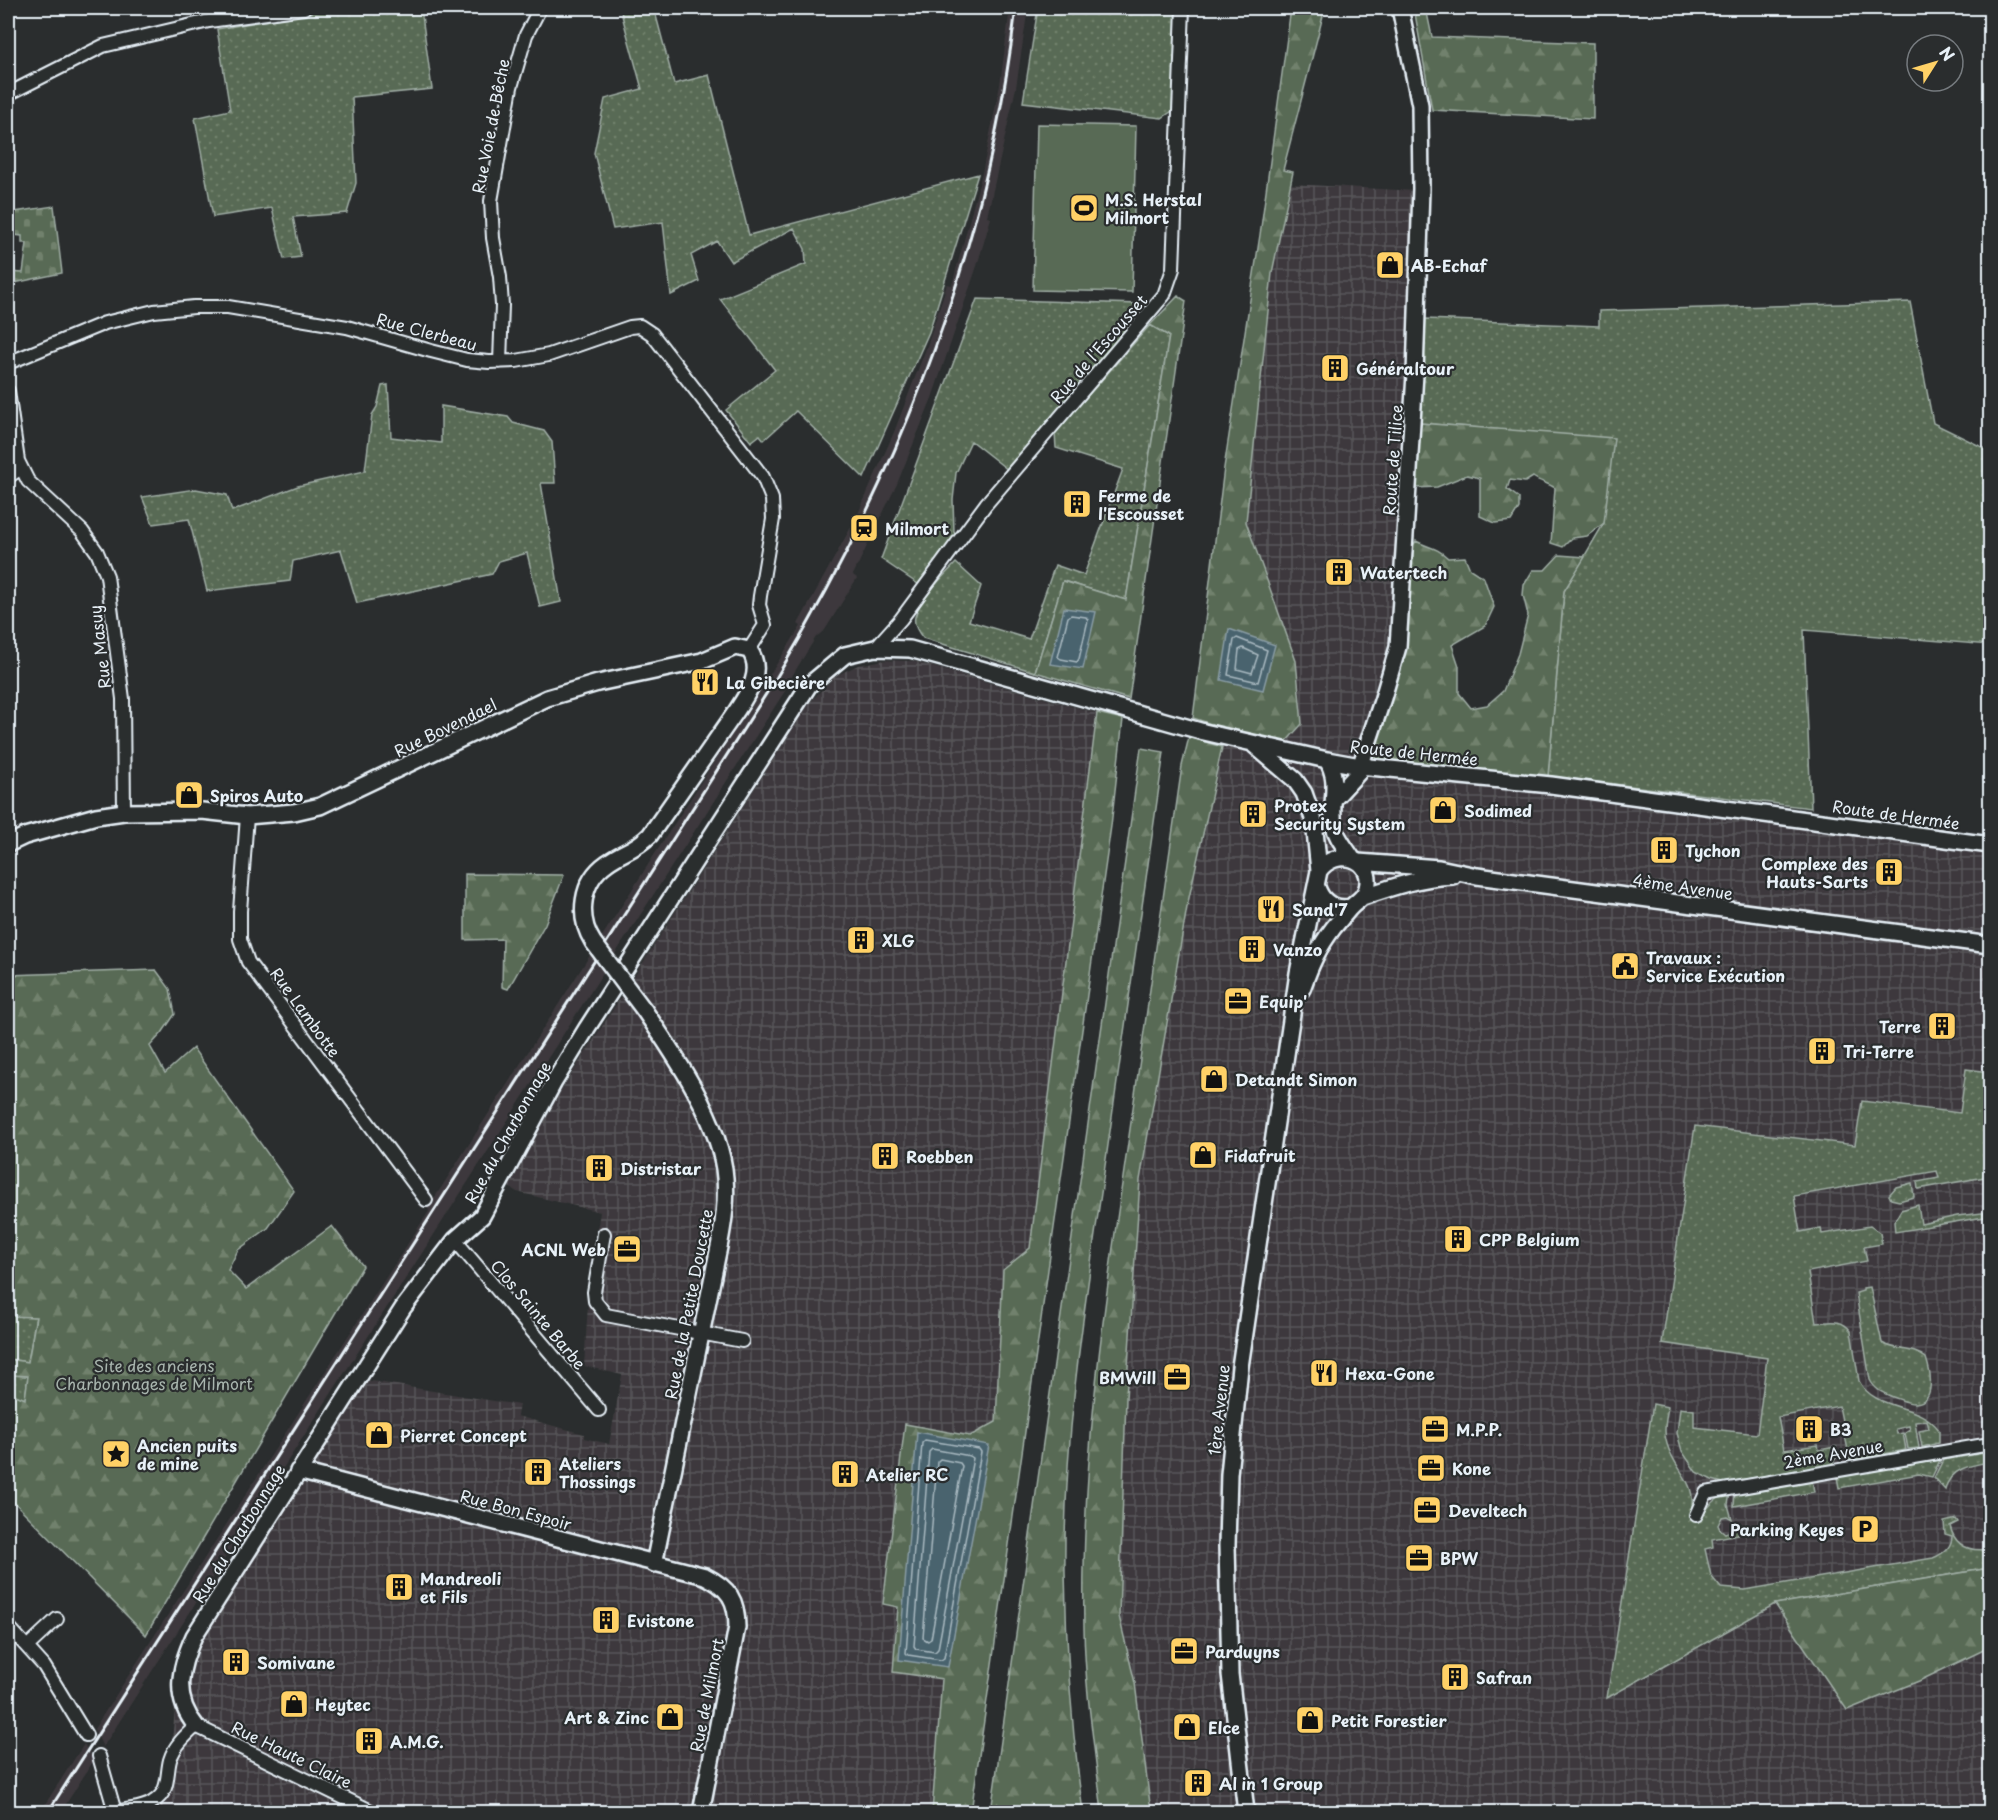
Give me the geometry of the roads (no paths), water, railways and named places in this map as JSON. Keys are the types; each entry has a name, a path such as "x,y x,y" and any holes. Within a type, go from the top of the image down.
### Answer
{"street":[{"path":"8,94 49,71 103,46 209,21 304,8"},
{"name":"Rue Voie de Bêche","path":"500,362 501,296 493,238 491,201 511,87 526,35 540,8"},
{"name":"Rue de l'Escousset","path":"874,648 901,619 986,504 1164,296 1173,269 1183,8"},
{"name":"Route de Tilice","path":"1360,766 1398,647 1415,374 1421,189 1420,105 1400,8"},
{"name":"Rue Clerbeau","path":"8,363 105,322 154,311 217,307 347,327 467,360 500,362 549,355 630,327 640,326 652,334 763,477 772,499 773,519 759,605 765,625 749,650"},
{"name":"Rue Masuy","path":"8,391 15,444 21,468 33,488 70,519 90,540 107,576 124,707 124,812"},
{"path":"8,477 21,468"},
{"name":"Rue Bovendael","path":"124,812 202,811 247,816 294,812 320,806 547,698 564,692 702,661 735,647 749,650"},
{"name":"Route de Hermée","path":"845,655 874,648 910,649 1116,708 1305,756 1360,766 1551,784 1990,845"},
{"name":"Rue de la Petite Doucette","path":"654,1564 726,1207 725,1176 713,1127 703,1106 644,1010 588,934 583,916 584,897 590,883 607,862 635,848 650,835 748,694 755,674 754,659 749,650"},
{"name":"Rue du Charbonnage","path":"196,1726 187,1715 180,1684 183,1660 194,1636 403,1308 455,1240 482,1216 575,1047 808,685 845,655"},
{"name":"1ère Avenue","path":"1246,1812 1230,1674 1227,1556 1229,1474 1240,1367 1298,973 1319,871 1314,821 1304,793 1295,780 1252,743"},
{"path":"1295,780 1299,763 1305,756"},
{"path":"1317,887 1323,900 1336,907 1357,902 1368,886 1364,868 1355,860 1336,833 1333,822 1335,780 1327,760"},
{"path":"1335,798 1358,773 1360,766"},
{"path":"8,844 25,836 73,822 124,812"},
{"name":"Rue Lambotte","path":"247,816 240,939 248,962 426,1200"},
{"path":"1319,871 1330,860 1337,857 1355,860"},
{"name":"4ème Avenue","path":"1355,860 1439,868 1477,876 1990,945"},
{"name":"4ème Avenue","path":"1357,902 1406,883 1440,877 1477,876"},
{"name":"1ère Avenue","path":"1293,1014 1315,954 1357,902"},
{"path":"604,1234 594,1292 595,1301 606,1315 742,1341"},
{"name":"Clos Sainte Barbe","path":"455,1240 599,1410"},
{"name":"2ème Avenue","path":"1696,1515 1706,1492 1990,1444"},
{"name":"Rue Bon Espoir","path":"298,1471 705,1576 724,1587"},
{"name":"Rue de Milmort","path":"701,1812 737,1627 737,1610 724,1587"},
{"path":"27,1647 57,1619"},
{"path":"8,1626 53,1679 86,1736"},
{"path":"99,1756 116,1812 146,1807 157,1800 164,1791 168,1781 170,1758 182,1738 196,1726"},
{"name":"Rue Haute Claire","path":"196,1726 373,1812"}],"water":[{"path":"1064,608 1096,612 1083,669 1050,664"},
{"path":"1229,629 1275,645 1263,690 1221,680"},
{"path":"917,1432 989,1445 948,1667 899,1660"}],"railway":[{"path":"48,1812 775,680 820,602 862,522 899,440 932,357 960,272 984,186 1002,98 1016,8"}],"place":[{"name":"M.S. Herstal Milmort","path":"1084,208"},
{"name":"AB-Echaf","path":"1390,265"},
{"name":"Généraltour","path":"1335,368"},
{"name":"Ferme de l'Escousset","path":"1077,504"},
{"name":"Milmort","path":"864,528"},
{"name":"Watertech","path":"1339,572"},
{"name":"La Gibecière","path":"705,682"},
{"name":"Spiros Auto","path":"189,795"},
{"name":"Sodimed","path":"1443,810"},
{"name":"Protex Security System","path":"1253,814"},
{"name":"Tychon","path":"1664,850"},
{"name":"Complexe des Hauts-Sarts","path":"1889,872"},
{"name":"Sand'7","path":"1271,909"},
{"name":"XLG","path":"861,940"},
{"name":"Vanzo","path":"1252,949"},
{"name":"Travaux : Service Exécution","path":"1625,966"},
{"name":"Equip'","path":"1238,1001"},
{"name":"Terre","path":"1942,1026"},
{"name":"Tri-Terre","path":"1822,1051"},
{"name":"Detandt Simon","path":"1214,1079"},
{"name":"Fidafruit","path":"1203,1155"},
{"name":"Roebben","path":"885,1156"},
{"name":"Distristar","path":"599,1168"},
{"name":"CPP Belgium","path":"1458,1239"},
{"name":"ACNL Web","path":"627,1249"},
{"name":"Hexa-Gone","path":"1324,1373"},
{"name":"BMWill","path":"1177,1377"},
{"name":"M.P.P.","path":"1435,1429"},
{"name":"B3","path":"1809,1429"},
{"name":"Pierret Concept","path":"379,1435"},
{"name":"Ancien puits de mine","path":"116,1454"},
{"name":"Kone","path":"1431,1468"},
{"name":"Ateliers Thossings","path":"538,1472"},
{"name":"Atelier RC","path":"845,1474"},
{"name":"Develtech","path":"1427,1510"},
{"name":"Parking Keyes","path":"1865,1529"},
{"name":"BPW","path":"1419,1558"},
{"name":"Mandreoli et Fils","path":"399,1587"},
{"name":"Evistone","path":"606,1620"},
{"name":"Parduyns","path":"1184,1651"},
{"name":"Somivane","path":"236,1662"},
{"name":"Safran","path":"1455,1677"},
{"name":"Heytec","path":"294,1704"},
{"name":"Art & Zinc","path":"670,1717"},
{"name":"Petit Forestier","path":"1310,1720"},
{"name":"Elce","path":"1187,1727"},
{"name":"A.M.G.","path":"369,1741"},
{"name":"Al in 1 Group","path":"1198,1783"}],"park label":[{"name":"Site des anciens Charbonnages de Milmort","path":"154,1374"}]}
